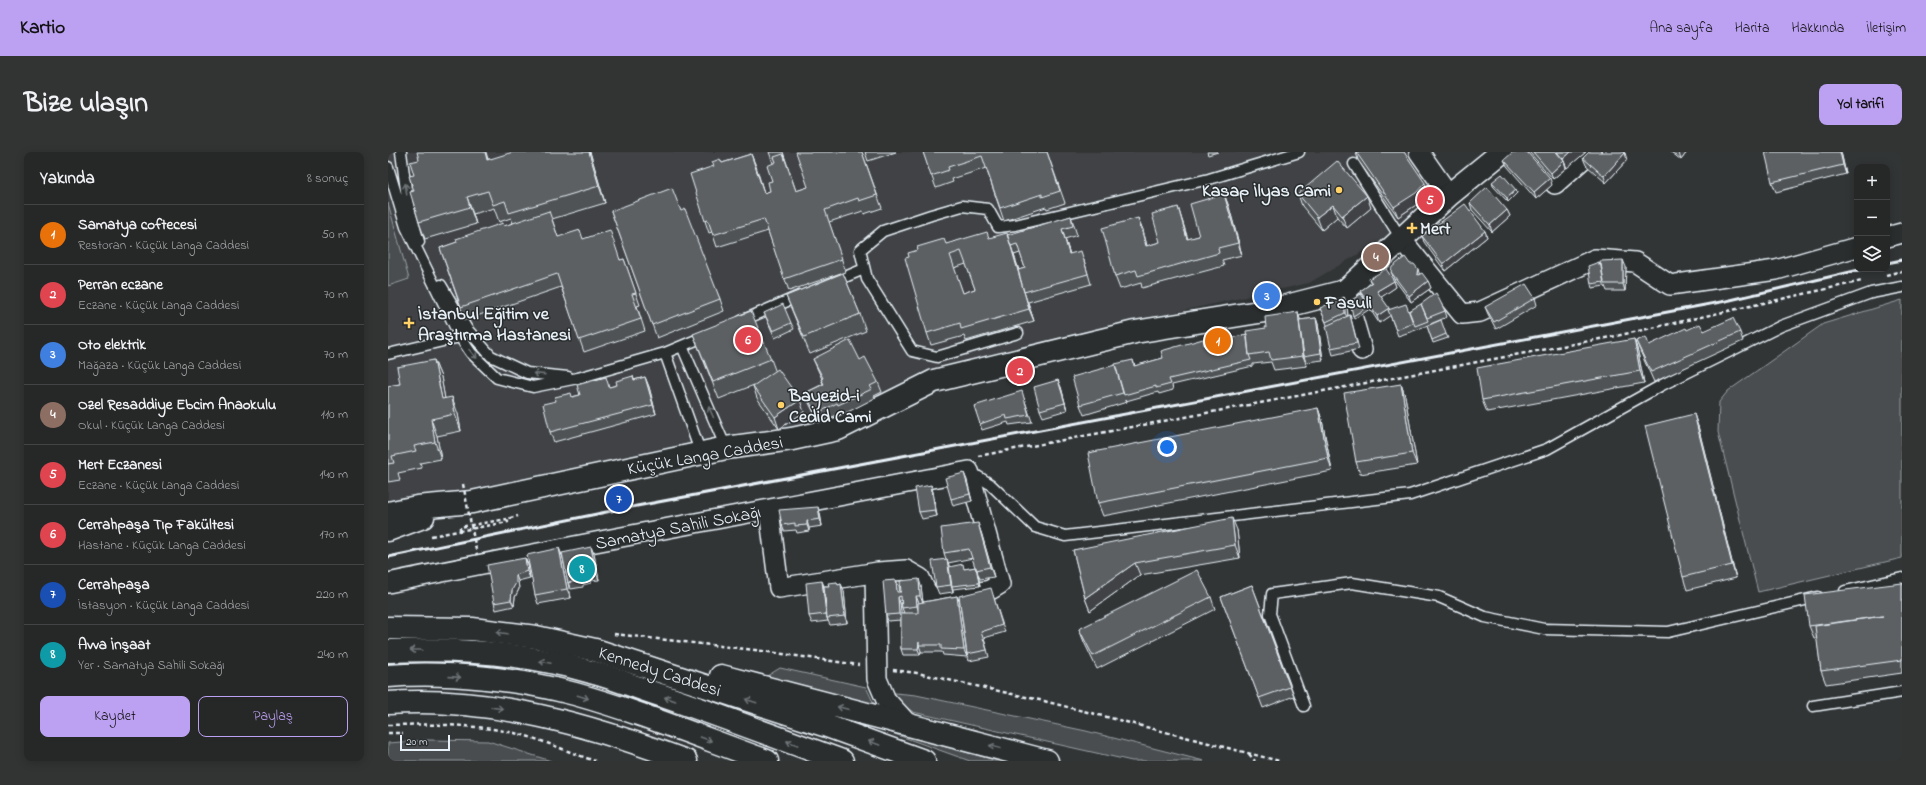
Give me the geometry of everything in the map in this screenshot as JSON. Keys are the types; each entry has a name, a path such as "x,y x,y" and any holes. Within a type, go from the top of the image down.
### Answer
{"main road":[{"name":"Küçük Langa Caddesi","path":"388,513 417,507 467,493 701,454 726,448 792,439 838,429 934,381 1135,332 1271,310 1345,291 1449,195 1502,152"},
{"path":"388,530 467,493"},
{"name":"Kennedy Caddesi","path":"388,628 472,629 536,637 595,650 824,725 924,761"},
{"path":"388,651 416,650 479,652 534,659 591,672 842,761"},
{"path":"595,650 647,658 702,670 1046,761"},
{"path":"388,676 425,674 502,680 574,694 631,712 767,761"},
{"path":"388,703 407,702 466,704 526,712 611,734 686,761"},
{"path":"611,734 654,761"}],"street":[{"path":"1419,152 1449,195"},
{"path":"1525,152 1555,184 1591,152"},
{"path":"1890,236 1902,233"},
{"path":"1402,240 1462,314 1480,312 1595,259 1635,262 1670,285 1776,270 1854,248"},
{"path":"1345,291 1362,350"},
{"path":"769,510 779,588 875,573 906,570 920,578 926,591 934,600 990,590 1000,584 971,464"},
{"name":"Samatya Sahili Sokağı","path":"388,583 522,555 769,510 971,464"},
{"path":"875,573 877,679 886,700 908,724"}],"lane":[{"path":"401,152 408,205 419,241 432,269 467,329 491,356 527,373 578,378"},
{"path":"1018,332 937,357 912,351 867,279 860,250 883,231 962,206 988,209 998,227 1015,225 1209,179 1299,152"},
{"path":"1354,164 1402,240"},
{"path":"388,166 406,227 460,337 471,353 497,378 534,387 578,378 665,353 718,331"},
{"path":"820,287 864,269"},
{"path":"971,464 1035,527 1065,536 1410,495 1546,449 1662,385 1781,326 1871,293 1902,287"},
{"path":"733,325 806,294"},
{"path":"388,354 460,337"},
{"path":"682,346 726,448"},
{"path":"665,353 701,454"},
{"path":"1304,706 1270,614 1272,594 1352,583 1439,597 1485,617 1544,629 1668,632 1902,578"},
{"path":"1813,706 1902,692"}],"path":[{"path":"1882,276 1902,271"},
{"path":"971,464 1616,336 1868,279"},
{"path":"467,493 477,555"},
{"path":"460,531 460,528 471,525 507,519"},
{"path":"472,551 479,549"},
{"path":"612,634 755,650 916,673 1044,701 1279,761"},
{"path":"388,725 447,725 523,735 595,761"},
{"path":"388,733 404,733"},
{"path":"1247,753 1255,761"}],"shaded area":[{"path":"388,152 1417,152 1442,190 1398,231 1309,283 1186,310 932,370 838,422 470,490 388,500"},
{"path":"388,203 409,279 388,286"},
{"path":"1902,300 1902,558 1758,592 1718,432 1719,402 1728,391 1823,324"},
{"path":"780,668 866,687 874,704 767,676"},
{"path":"885,692 916,695 1086,731 1204,761 1132,761 913,712"},
{"path":"886,731 999,761 970,761"},
{"path":"428,740 488,741 551,761 388,761 388,743"}],"building":[{"path":"417,152 485,152 487,160 513,152 589,152 599,186 509,213 505,201 493,205 488,191 467,197 470,207 419,222 410,192 414,191 409,176 414,175 410,162 419,160"},
{"path":"796,152 862,152 877,195 859,201 858,198 825,210 842,259 784,279 764,219 713,235 708,220 705,221 690,174 714,166 712,162 720,159 722,163 751,154 764,193 770,191 768,182 772,181 767,166 776,162 774,157 783,154 796,191 808,187"},
{"path":"923,152 1047,152 1060,191 1042,197 1042,194 1000,208 982,156 948,167 949,170 931,176"},
{"path":"1356,152 1404,152 1425,183 1416,193 1394,207"},
{"path":"1513,152 1527,152 1550,178 1534,192 1504,160"},
{"path":"1533,152 1556,152 1564,161 1551,173"},
{"path":"1557,152 1571,152 1563,159"},
{"path":"1589,152 1625,153 1604,176 1583,158"},
{"path":"1765,152 1840,152 1843,165 1772,182"},
{"name":"Kasap İlyas Cami","path":"1337,161 1367,196 1342,216 1333,205 1317,217 1298,194"},
{"path":"1502,174 1516,190 1507,198 1492,182"},
{"path":"1487,187 1507,210 1490,225 1470,203"},
{"path":"672,188 681,211 685,209 720,299 652,325 611,211"},
{"path":"1224,194 1238,243 1218,248 1219,253 1138,276 1136,270 1115,276 1102,228 1138,218 1146,246 1160,242 1152,214 1178,207 1187,239 1199,236 1190,204"},
{"path":"1465,204 1485,231 1443,264 1422,236"},
{"path":"549,211 558,237 580,230 583,239 610,230 620,260 624,259 636,293 632,294 641,319 579,340 557,274 461,307 440,248 457,242 456,239 503,223 504,226"},
{"path":"1071,216 1073,226 1062,229 1069,254 1081,251 1088,274 1024,292 1018,270 1025,268 1017,244 1011,246 1007,235"},
{"path":"987,232 989,238 1007,233 1029,309 961,329 960,323 927,333 905,258 909,257 908,253 918,250 917,247 944,239 946,244","holes":["961,251 975,289 963,293 950,255"]},
{"path":"1405,257 1410,264 1414,264 1418,269 1418,275 1422,273 1428,281 1409,296 1391,272 1392,267"},
{"path":"1623,260 1623,284 1604,284 1600,261"},
{"path":"1599,262 1599,265 1601,264 1604,282 1591,284 1588,266"},
{"path":"1386,269 1394,281 1377,291 1389,308 1377,316 1360,291 1372,283 1369,279"},
{"path":"843,273 860,314 804,337 786,296"},
{"path":"1526,284 1535,298 1494,322 1485,307"},
{"path":"1436,293 1445,311 1427,318 1421,304"},
{"path":"1361,294 1369,306 1353,316 1350,301"},
{"path":"1344,297 1345,313 1326,322 1320,308"},
{"path":"783,304 791,323 773,331 764,313"},
{"path":"1406,304 1413,323 1396,330 1388,310"},
{"path":"1421,304 1428,321 1415,326 1409,311"},
{"path":"751,311 771,359 713,382 693,334"},
{"path":"1298,312 1303,356 1271,360 1269,352 1249,355 1246,331 1266,328 1265,317"},
{"path":"1350,315 1357,343 1331,348 1326,326"},
{"path":"1316,318 1321,353 1304,356 1299,320"},
{"path":"1733,318 1740,332 1651,372 1636,341 1646,337 1649,345 1686,328 1687,330 1700,324 1704,331"},
{"path":"1441,320 1446,334 1432,340 1427,326"},
{"path":"1247,334 1249,355 1251,360 1169,379 1171,384 1156,388 1156,386 1124,395 1115,364 1133,360 1134,366 1163,358 1161,351 1203,339 1204,345"},
{"path":"1634,339 1640,371 1482,400 1477,368"},
{"path":"850,340 860,360 865,357 878,382 870,386 872,389 838,405 837,403 816,414 805,393 824,384 821,379 823,378 813,359"},
{"path":"434,360 442,399 452,397 455,414 431,419 435,442 414,446 416,451 392,456 394,463 388,464 388,386 400,384 397,367"},
{"path":"1115,365 1123,393 1080,405 1072,377"},
{"path":"778,369 800,400 775,417 753,386"},
{"path":"633,376 634,380 645,377 653,405 550,432 543,404 556,401 555,397 571,393 572,397 580,395 577,385 606,377 609,387 617,385 616,381"},
{"path":"1058,380 1065,403 1040,410 1034,387"},
{"path":"1401,384 1412,453 1356,462 1344,393"},
{"path":"1022,391 1029,415 1007,419 1006,415 980,424 974,406"},
{"path":"1318,408 1328,458 1098,503 1088,453"},
{"path":"1694,414 1732,565 1683,577 1645,426"},
{"path":"964,473 970,494 951,499 945,478"},
{"path":"931,485 935,510 919,512 915,488"},
{"path":"818,507 820,519 807,521 807,525 795,526 795,523 782,525 779,510"},
{"path":"1232,518 1235,545 1135,563 1085,598 1073,550"},
{"path":"978,523 990,567 976,570 969,549 944,553 941,528"},
{"path":"591,547 596,573 588,574 588,577 568,583 562,553"},
{"path":"559,548 567,589 535,595 527,555"},
{"path":"525,558 527,571 516,575 516,583 512,590 511,600 494,603 487,565"},
{"path":"947,559 951,585 936,587 932,561"},
{"path":"963,564 964,569 976,567 979,583 952,586 949,567"},
{"path":"1197,570 1211,597 1093,656 1079,629"},
{"path":"919,579 920,596 916,596 917,606 902,608 901,596 898,597 899,614 886,615 883,581 896,580 897,592 901,592 900,581"},
{"path":"822,581 826,614 809,616 806,583"},
{"path":"837,582 838,585 841,584 845,616 827,618 824,586 829,586 828,583"},
{"path":"1902,583 1902,660 1821,671 1815,626 1883,616 1809,626 1805,595"},
{"path":"1252,585 1290,687 1259,698 1221,597"},
{"path":"991,588 1002,625 981,632 987,650 967,654 959,596"},
{"path":"957,596 964,650 941,649 941,645 919,645 919,642 918,649 901,649 901,613 918,613 918,603"}],"railway":[{"path":"1890,262 1902,260"},
{"path":"388,557 621,509 1726,301 1854,271"}],"place":[{"name":"Kasap İlyas Cami","path":"1339,190"},
{"name":"Mert Eczanesi","path":"1430,200"},
{"name":"Mert","path":"1412,228"},
{"name":"Ozel Resaddiye Ebcim Anaokulu","path":"1376,257"},
{"name":"Oto elektrik","path":"1267,296"},
{"name":"Fasuli","path":"1317,302"},
{"name":"İstanbul Eğitim ve Araştırma Hastanesi","path":"409,323"},
{"name":"Cerrahpaşa Tıp Fakültesi","path":"748,340"},
{"name":"Samatya coftecesi","path":"1218,341"},
{"name":"Perran eczane","path":"1020,371"},
{"name":"Bayezid-i Cedid Cami","path":"781,405"},
{"name":"Cerrahpaşa","path":"619,499"},
{"name":"Avva İnşaat","path":"582,569"}]}
